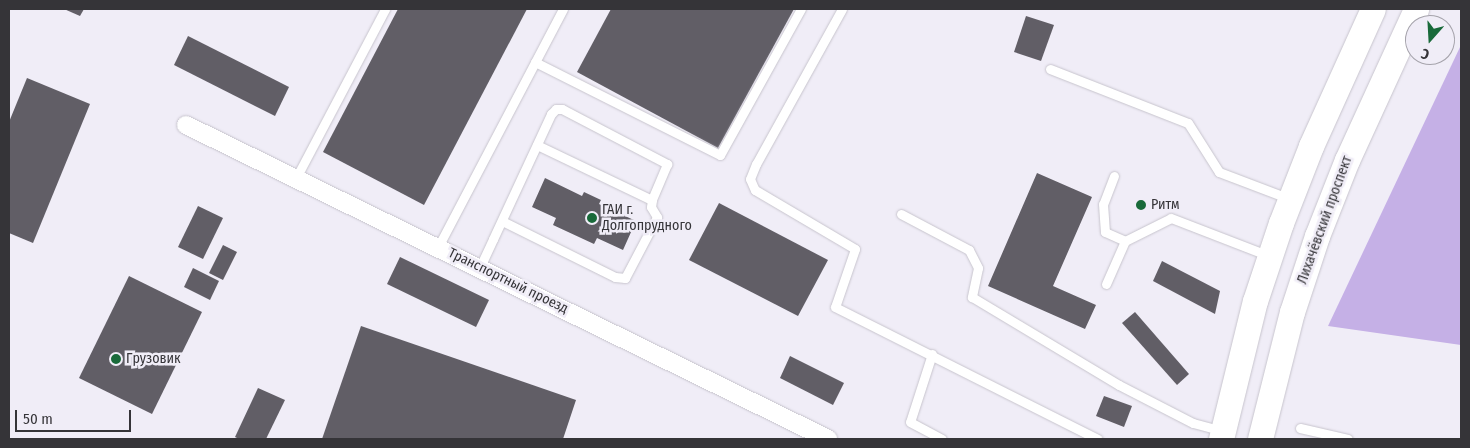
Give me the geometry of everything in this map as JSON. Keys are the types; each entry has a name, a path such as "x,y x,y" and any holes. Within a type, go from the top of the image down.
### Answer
{"main road":[{"path":"1222,435 1233,383 1270,256 1290,199 1373,9"},
{"name":"Лихачёвский проспект","path":"1260,439 1292,312 1317,236 1347,160 1416,9"}],"street":[{"name":"Транспортный проезд","path":"186,125 828,439"}],"lane":[{"path":"296,178 385,9"},
{"path":"438,247 563,9"},
{"path":"535,62 720,156 801,9"},
{"path":"842,9 750,179 755,190 855,249 835,307 932,354 1098,439"},
{"path":"1050,69 1188,123 1219,172 1290,199"},
{"path":"480,268 551,114 562,109 665,160 666,170 652,200 651,207 657,217 625,278 615,278 502,221"},
{"path":"537,145 652,200"},
{"path":"1114,176 1103,204 1105,232 1125,242"},
{"path":"901,214 969,250 978,268 972,297 1119,385 1193,423 1222,435"},
{"path":"1106,284 1125,242 1171,218 1270,256"},
{"path":"932,354 910,422 942,439"},
{"path":"1300,428 1348,439"}],"shaded area":[{"path":"1461,45 1461,345 1328,326 1452,65 1455,65 1455,58"}],"building":[{"path":"64,9 84,9 80,16"},
{"path":"398,9 527,9 424,205 323,152"},
{"path":"611,9 794,9 718,148 577,72"},
{"path":"1026,16 1054,25 1041,61 1014,52"},
{"path":"188,36 289,87 275,116 174,65"},
{"path":"27,78 90,104 33,243 9,233 9,122"},
{"path":"1037,173 1092,197 1053,286 1096,305 1085,329 988,286"},
{"path":"545,178 582,196 584,192 601,200 599,204 636,221 623,250 597,238 594,244 553,225 556,218 532,207"},
{"path":"719,203 828,260 798,316 689,260"},
{"path":"198,206 223,218 203,259 178,247"},
{"path":"223,245 237,252 223,280 209,273"},
{"path":"400,257 489,300 476,327 387,284"},
{"path":"1162,261 1220,291 1215,314 1153,281"},
{"path":"193,268 219,281 210,300 184,287"},
{"path":"129,276 202,312 152,414 79,378"},
{"path":"1135,312 1189,374 1177,385 1122,323"},
{"path":"361,326 576,400 563,439 322,439"},
{"path":"790,356 844,383 833,405 780,378"},
{"path":"258,388 285,400 266,439 239,439 235,437"},
{"path":"1104,396 1132,406 1124,427 1096,416"}],"place":[{"name":"Ритм","path":"1141,205"},
{"name":"ГАИ г. Долгопрудного","path":"592,218"},
{"name":"Грузовик","path":"116,359"}]}
